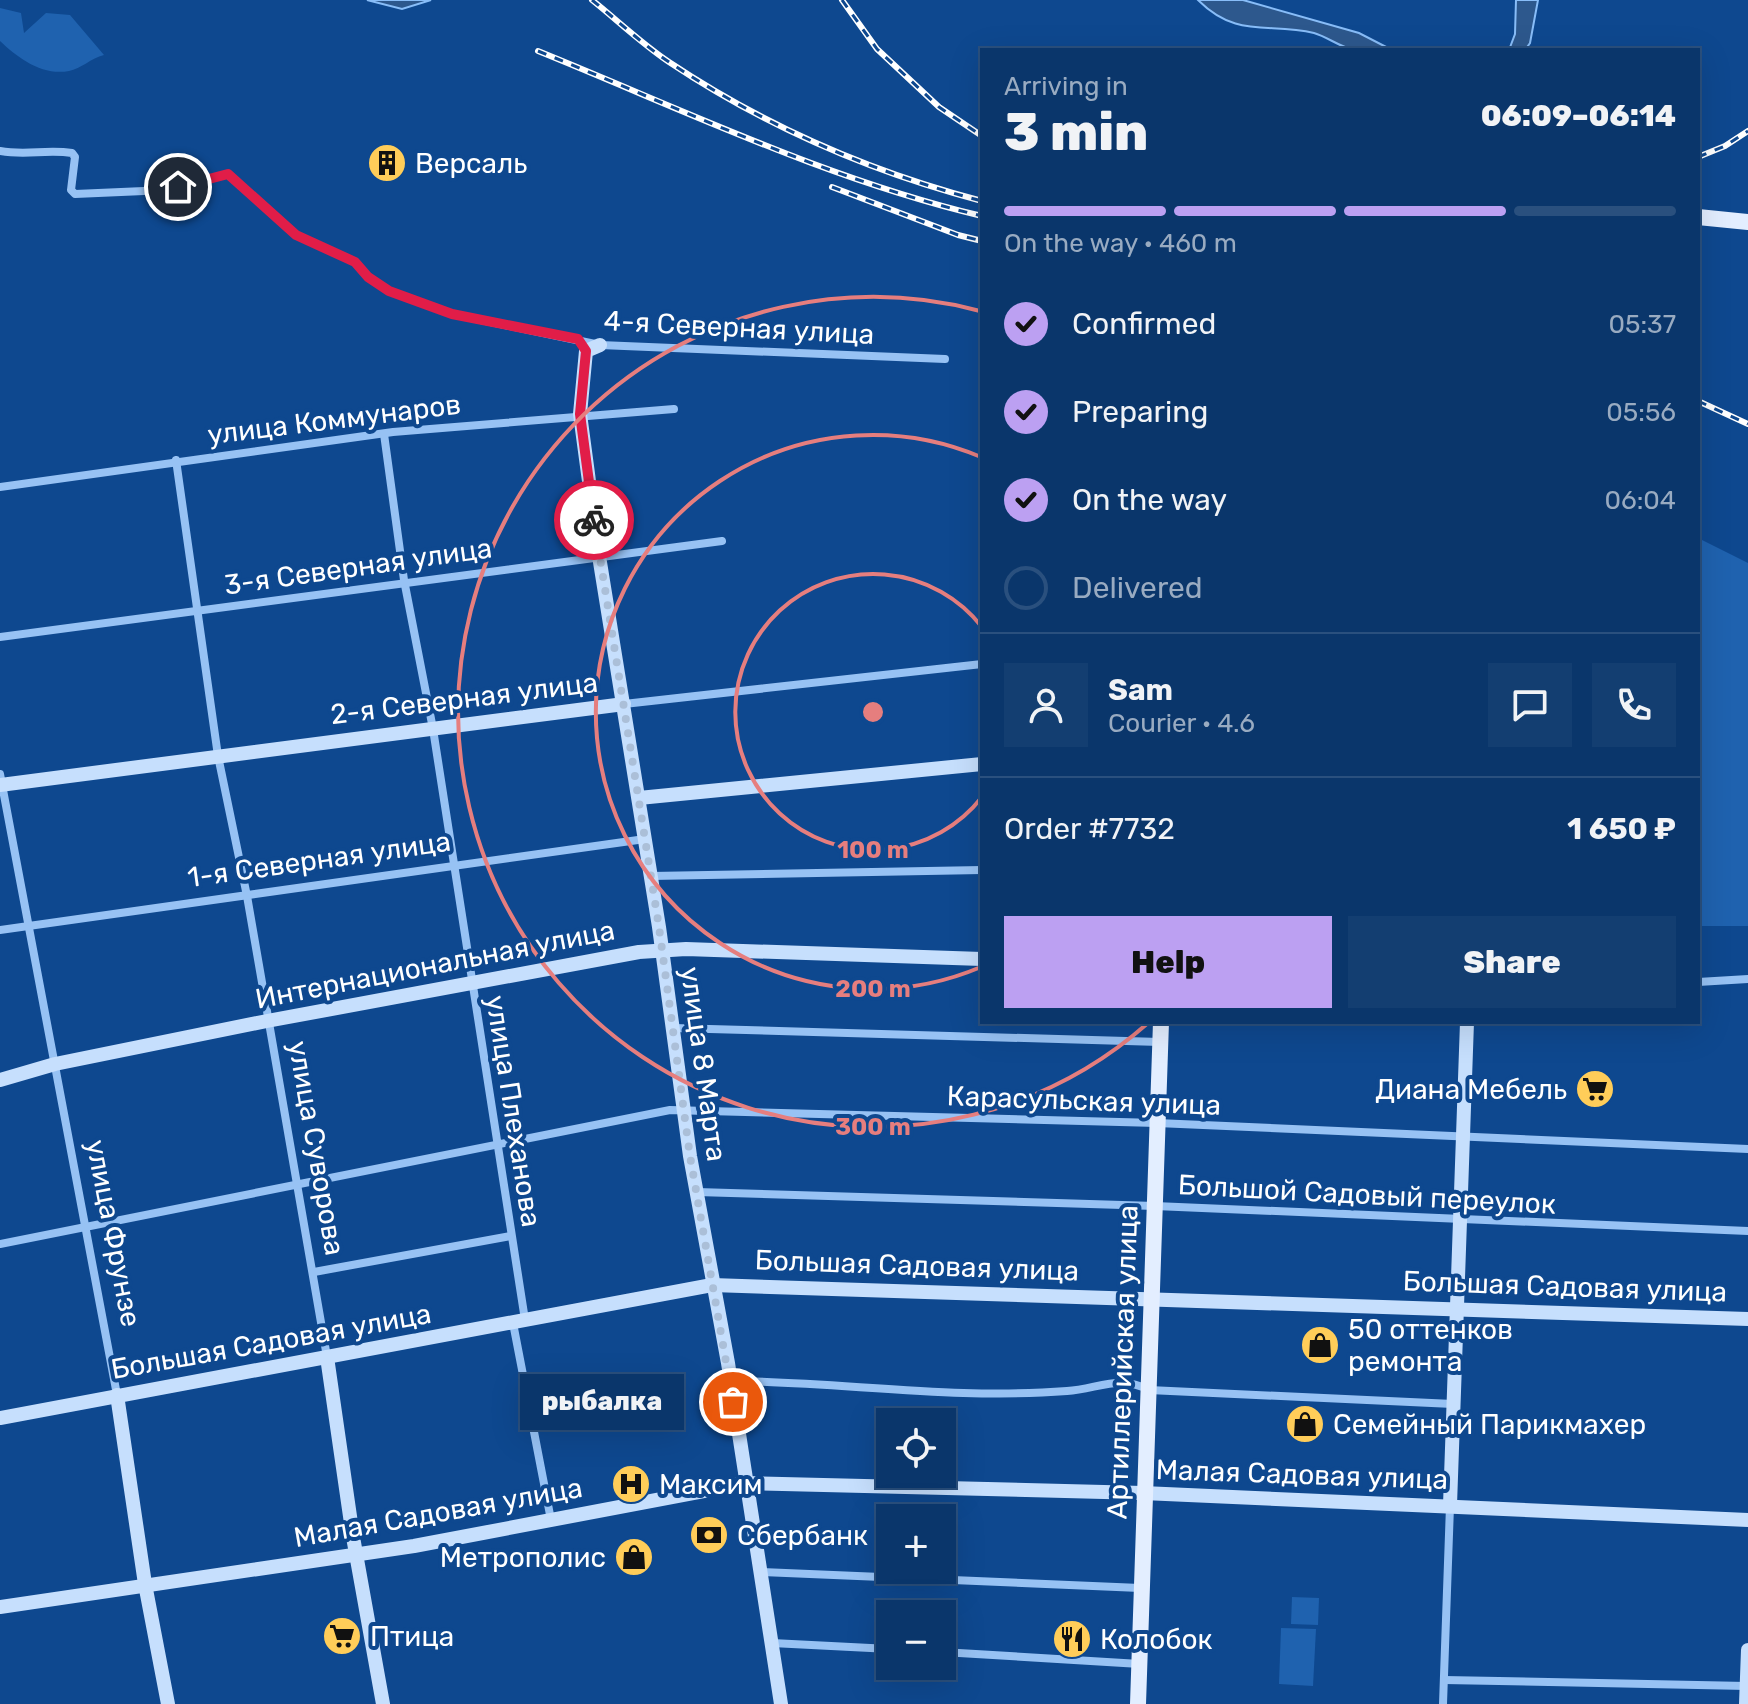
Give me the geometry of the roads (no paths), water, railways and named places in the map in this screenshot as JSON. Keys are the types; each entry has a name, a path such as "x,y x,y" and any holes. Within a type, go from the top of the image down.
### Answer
{"main road":[{"path":"1700,217 1748,222"},
{"name":"Артиллерийская улица","path":"1138,1704 1161,1024"}],"street":[{"name":"4-я Северная улица","path":"0,151 22,155 46,149 72,153 75,157 71,190 75,194 167,190 228,174 296,235 355,262 368,277 389,291 452,314 588,345 945,359"},
{"name":"улица 8 Марта","path":"588,345 580,414 599,556 651,876 683,1110 731,1381 781,1704"},
{"name":"улица Коммунаров","path":"0,487 176,460 384,434 580,414 674,409"},
{"name":"улица Плеханова","path":"384,434 404,580 433,729 511,1236 519,1322 551,1521"},
{"name":"улица Суворова","path":"176,460 218,756 247,896 314,1272 383,1704"},
{"name":"3-я Северная улица","path":"0,637 404,580 722,541"},
{"name":"2-я Северная улица","path":"1,782 624,704 980,664"},
{"path":"639,798 980,764"},
{"name":"улица Фрунзе","path":"1,782 31,924 87,1227 117,1395 145,1584 168,1704"},
{"name":"1-я Северная улица","path":"0,930 645,839"},
{"path":"651,876 980,870"},
{"name":"Интернациональная улица","path":"0,1080 55,1064 267,1021 662,950 980,959"},
{"path":"1700,982 1747,979"},
{"path":"1443,1704 1467,1024"},
{"path":"673,1028 1161,1042"},
{"name":"Карасульская улица","path":"0,1244 496,1142 683,1110 1157,1123 1465,1139 1748,1149"},
{"name":"Большой Садовый переулок","path":"697,1192 1155,1206 1460,1222 1748,1231"},
{"path":"314,1272 511,1236"},
{"name":"Большая Садовая улица","path":"0,1418 712,1285 1748,1319"},
{"path":"731,1381 953,1392 1067,1391 1106,1381 1134,1382 1149,1390 1453,1404"},
{"name":"Малая Садовая улица","path":"0,1607 358,1555 746,1483 1143,1493 1748,1520"},
{"path":"761,1572 1140,1588"},
{"path":"772,1643 876,1648"},
{"path":"1746,1704 1748,1650"},
{"path":"956,1653 1140,1664"},
{"path":"1444,1680 1747,1678"}],"railway":[{"path":"592,0 669,62 743,107 859,161 980,200"},
{"path":"842,0 877,49 939,107 980,135"},
{"path":"538,51 813,164 980,215"},
{"path":"1700,156 1725,146 1748,131"},
{"path":"832,187 980,240"},
{"path":"1700,402 1748,424"}],"place":[{"name":"Версаль","path":"387,163"},
{"name":"Диана Мебель","path":"1595,1089"},
{"name":"50 оттенков ремонта","path":"1320,1345"},
{"name":"рыбалка","path":"733,1402"},
{"name":"Семейный Парикмахер","path":"1305,1424"},
{"name":"Максим","path":"631,1484"},
{"name":"Сбербанк","path":"709,1535"},
{"name":"Метрополис","path":"634,1557"},
{"name":"Птица","path":"342,1636"},
{"name":"Колобок","path":"1072,1639"}]}
